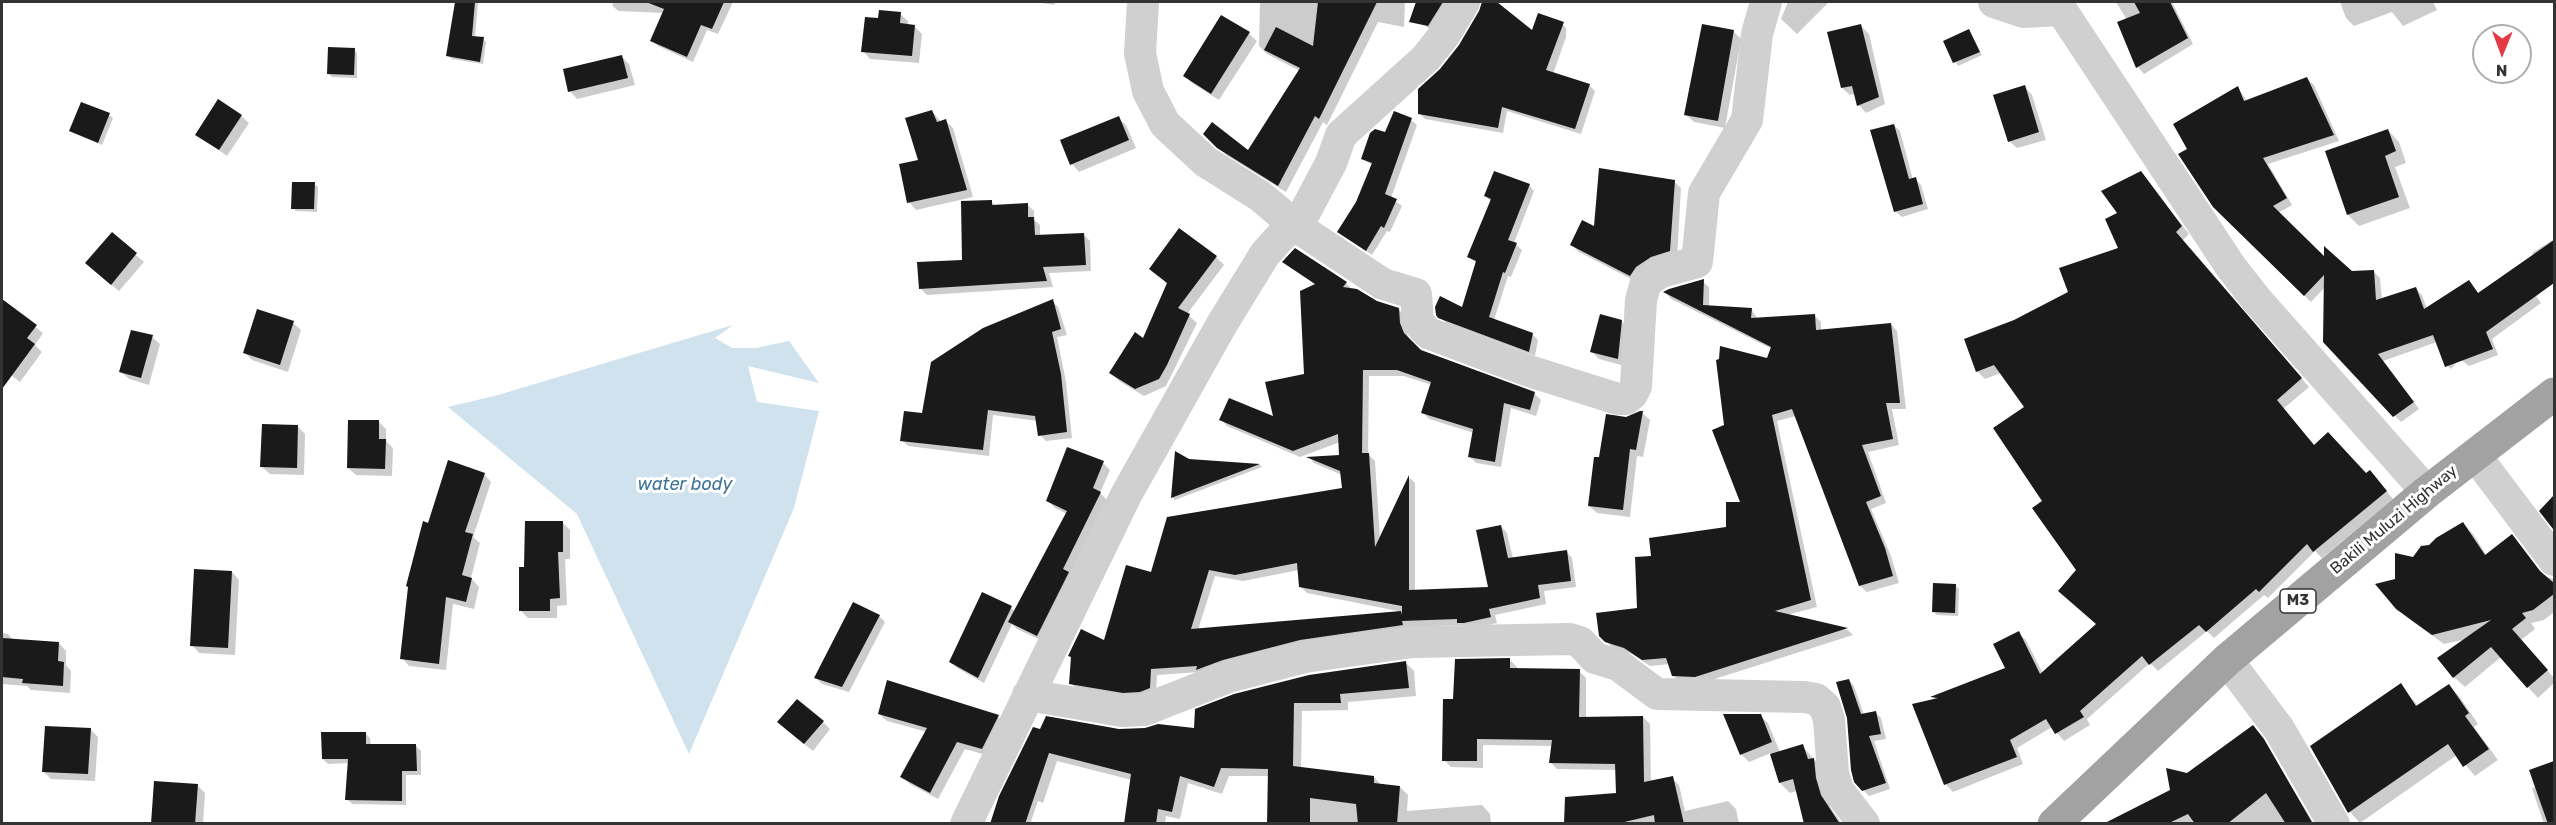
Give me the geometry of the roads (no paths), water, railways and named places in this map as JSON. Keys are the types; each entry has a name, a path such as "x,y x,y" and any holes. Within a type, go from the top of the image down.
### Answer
{"highway":[{"name":"Bakili Muluzi Highway","path":"2054,824 2228,660 2427,492 2554,394"}],"street":[{"path":"1143,2 1140,53 1148,91 1165,124 1206,162 1260,196 1297,227 1383,284 1416,294 1418,322 1428,333 1529,371 1608,396 1626,399 1636,386 1641,300 1646,282 1661,272 1697,262 1704,193 1747,120 1757,34 1766,2"},
{"path":"966,824 1126,495 1222,324 1265,254 1284,233 1297,227 1331,163 1341,135 1426,58 1445,34 1464,2"},
{"path":"1994,2 2024,12 2059,6 2231,267 2256,299 2427,492"},
{"path":"2475,455 2554,560"},
{"path":"1028,695 1122,711 1144,710 1228,677 1305,657 1413,642 1570,639 1580,642 1595,658 1618,665 1657,694 1816,699 1825,707 1829,720 1833,773 1838,790 1864,824"},
{"path":"2228,660 2279,729 2334,824"}],"water":[{"name":"water body","path":"733,325 715,338 732,348 756,348 789,341 819,383 748,366 757,402 819,411 794,508 689,754 577,514 448,407 498,395"}]}
